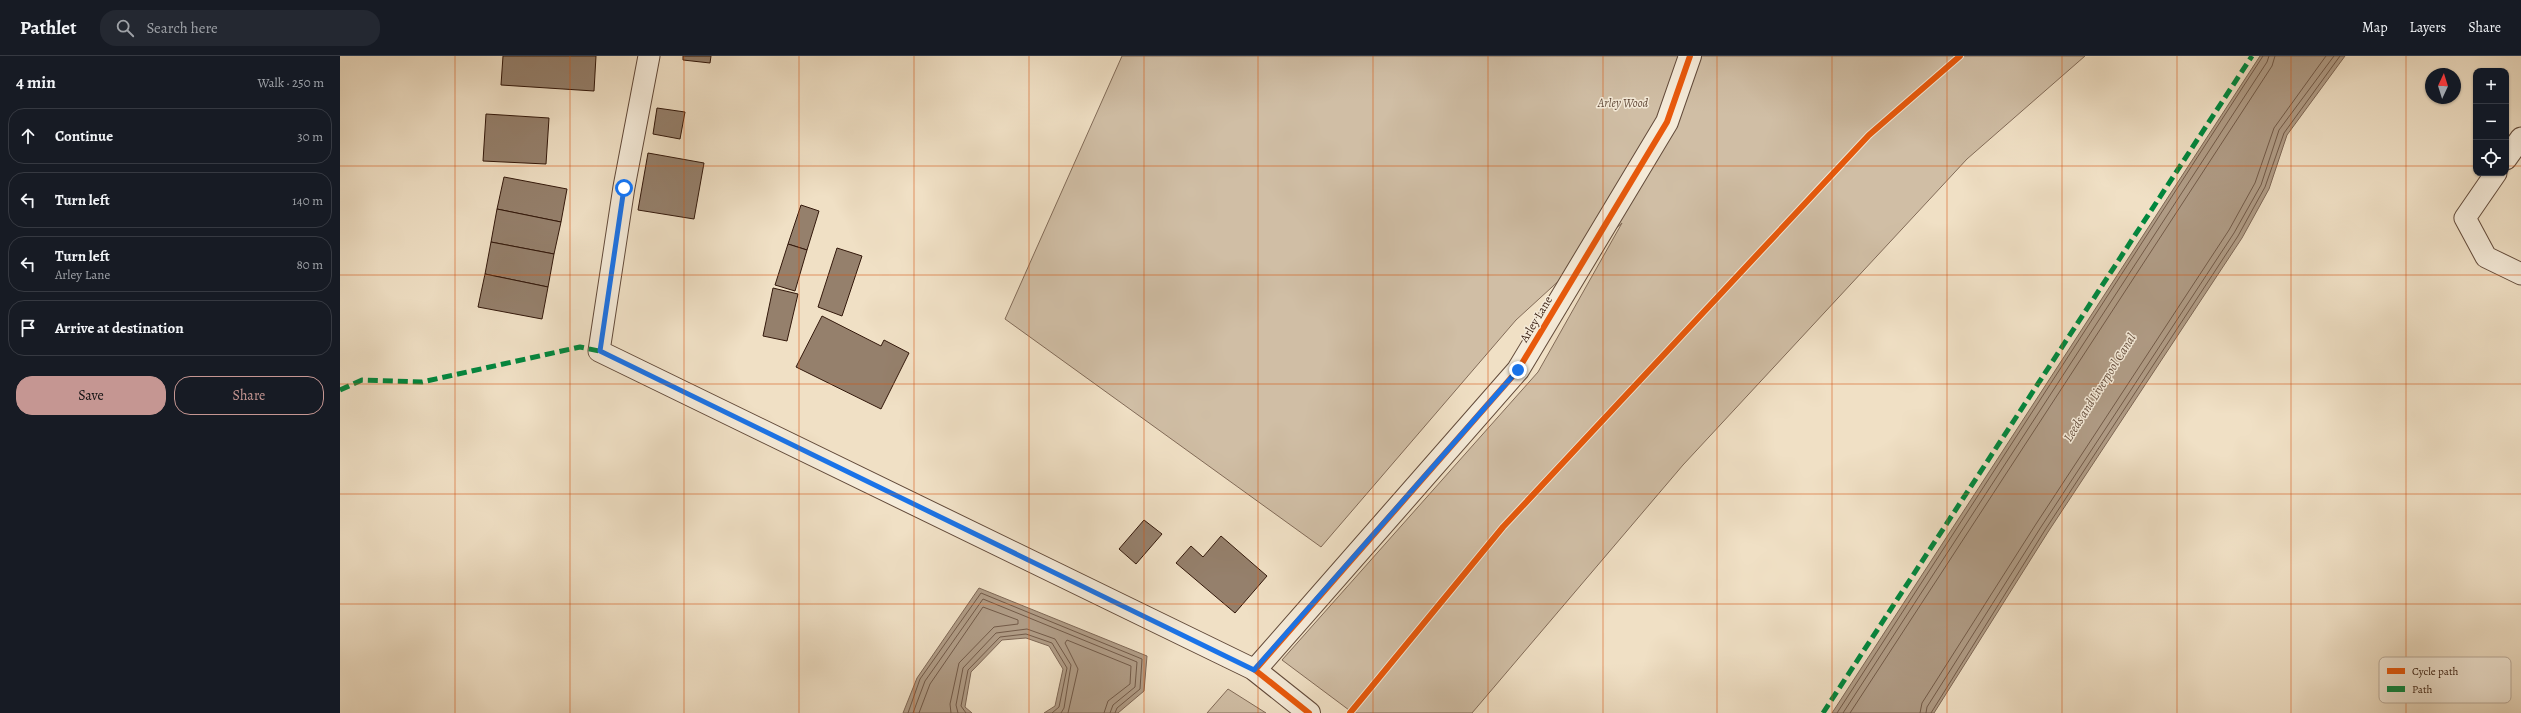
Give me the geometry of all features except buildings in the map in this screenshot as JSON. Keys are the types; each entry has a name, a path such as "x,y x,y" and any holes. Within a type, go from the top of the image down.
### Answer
{"street":[{"name":"Arley Lane","path":"1254,670 1518,370 1667,122 1690,56"},
{"path":"1254,670 1302,708"}],"lane":[{"path":"649,56 624,188 600,351 1254,670"},
{"path":"2509,155 2521,138"},
{"path":"2494,176 2465,218 2486,257 2521,274"}],"green space":[{"name":"Arley Wood","path":"1122,56 2085,56 1967,159 1683,465 1472,713 1353,713 1282,660 1538,372 1622,223 1516,320 1321,547 1005,319"},
{"path":"1228,689 1266,713 1207,713"}],"water":[{"name":"Leeds and Liverpool Canal","path":"2260,56 2345,56 2287,135 2269,189 2242,238 2048,532 1934,713 1832,713"},
{"path":"979,588 1147,656 1144,691 1118,713 1044,713 1055,706 1063,669 1049,646 1026,638 1002,640 971,672 965,707 972,713 903,713 917,678"}],"marked path":[{"path":"1823,713 2252,56"},
{"path":"340,390 362,380 422,382 580,347 599,351"}],"cycle path":[{"path":"1309,713 1255,670 1518,370 1667,122 1690,56"},
{"path":"1350,713 1503,527 1869,135 1960,56"}],"route":[{"path":"624,188 600,351 1043,565 1254,670 1518,370"}]}
